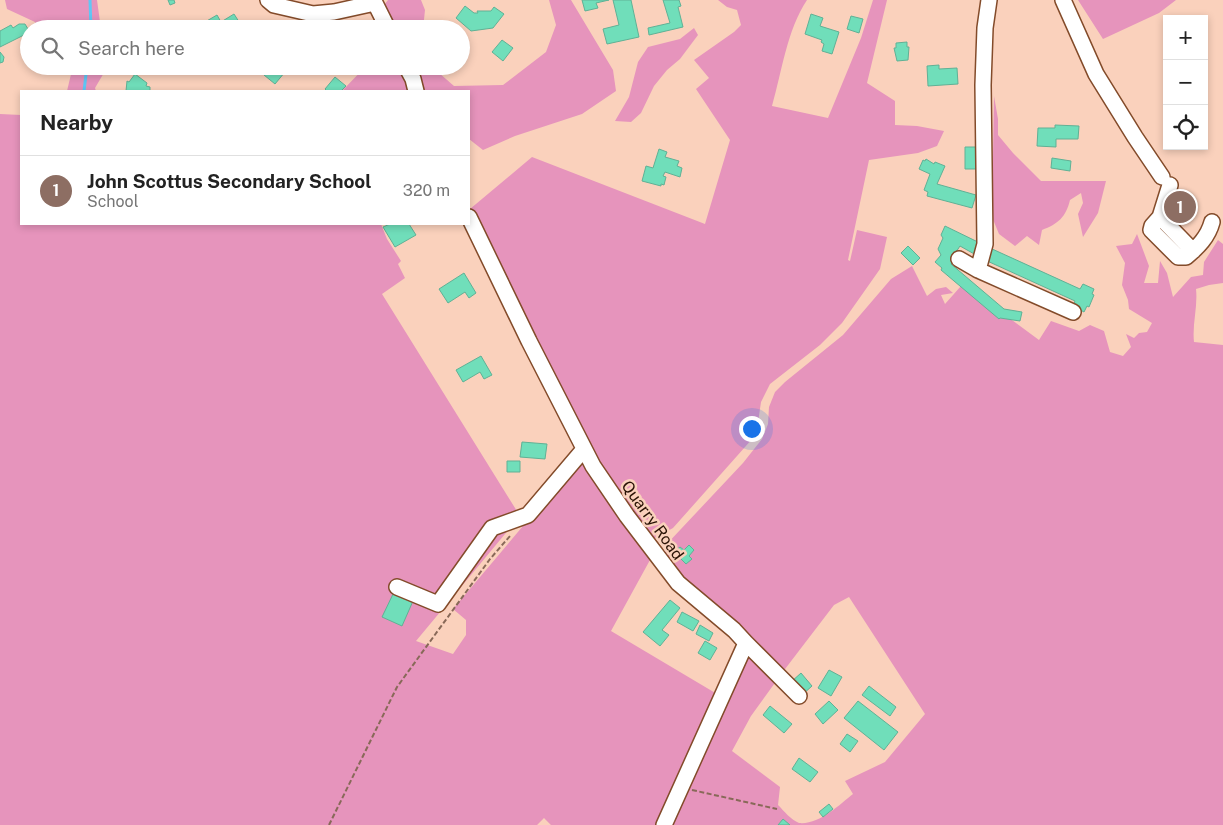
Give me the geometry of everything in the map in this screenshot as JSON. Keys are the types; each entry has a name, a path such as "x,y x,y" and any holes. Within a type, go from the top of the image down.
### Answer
{"street":[{"path":"268,0 274,5 313,14 334,12 375,3 384,20"},
{"path":"978,270 985,244 983,85 989,0"},
{"path":"1063,0 1096,74 1135,137 1166,181 1160,217 1152,226 1151,230 1153,233 1178,257 1186,257 1210,231 1212,222"},
{"path":"411,75 416,90"},
{"name":"Quarry Road","path":"470,219 529,341 593,466 627,516 678,584 734,630 799,696"},
{"path":"959,259 978,270 1073,312"},
{"path":"397,587 438,604 492,528 528,515 584,448"},
{"path":"664,825 746,643"}],"path":[{"path":"329,825 397,687 490,559 514,531"},
{"path":"680,788 777,809"}],"shaded area":[{"path":"5,0 97,0 100,20 31,20 7,9"},
{"path":"388,0 421,0 425,10 424,20 390,20 384,5"},
{"path":"549,0 571,0 613,70 616,91 582,114 515,136 483,150 470,140 470,90 420,90 414,75 441,75 454,86 503,85 546,52 556,25"},
{"path":"718,0 807,0 794,24 772,106 828,118 861,38 873,0 887,0 867,83 895,101 895,125 917,126 944,131 937,146 918,153 869,160 848,260 850,261 857,230 887,237 880,269 842,323 820,345 770,384 761,402 757,429 753,438 673,528 655,538 648,537 603,475 552,378 470,209 532,157 705,224 730,140 696,89 709,78 694,60 741,25 737,10 727,7"},
{"path":"1078,0 1176,0 1159,13 1103,39"},
{"path":"694,28 698,35 680,59 667,70 654,86 641,113 631,122 615,121 629,97 638,62 648,47 680,39"},
{"path":"71,75 103,75 96,90 67,90"},
{"path":"357,75 403,75 408,90 343,90"},
{"path":"994,96 998,119 998,135 1041,181 1106,181 1098,213 1083,237 1078,214 1083,203 1081,193 1070,200 1064,215 1060,219 1042,230 1039,245 1027,236 1015,246 999,234 992,217"},
{"path":"0,114 20,115 20,225 381,225 387,239 401,261 398,264 405,278 382,294 520,516 416,641 453,654 466,635 466,620 453,609 582,456 623,524 650,560 611,631 717,694 662,816 656,825 551,825 544,818 537,825 0,825"},
{"path":"1137,234 1149,266 1144,283 1158,283 1160,261 1167,273 1173,297 1191,277 1203,275 1204,262 1218,240 1223,244 1223,283 1196,289 1194,342 1223,345 1223,825 666,825 747,648 777,680 751,716 732,751 780,787 778,805 796,822 806,823 821,818 853,794 845,781 885,762 925,714 849,597 834,605 782,673 674,573 662,556 665,546 743,463 762,439 768,424 769,407 775,392 843,335 891,279 912,266 927,296 936,289 946,287 953,293 941,295 945,304 961,286 978,295 1039,340 1051,321 1079,331 1090,325 1104,331 1110,352 1123,356 1131,347 1126,334 1134,338 1139,333 1147,332 1152,323 1129,309 1128,300 1122,285 1125,263 1116,246 1132,244"}],"building":[{"path":"168,0 174,0 175,3 170,5"},
{"path":"582,0 609,0 596,3 598,8 585,11"},
{"path":"613,0 631,0 639,37 607,44 603,29 619,25"},
{"path":"663,0 679,0 681,6 678,7 683,27 649,35 648,28 670,23"},
{"path":"465,6 474,13 478,13 477,11 491,11 494,7 504,14 493,28 471,31 470,20 458,20 456,18"},
{"path":"234,14 238,20 224,20"},
{"path":"811,14 823,18 820,26 839,32 832,54 822,51 824,44 821,42 822,40 805,34"},
{"path":"217,15 220,20 208,20"},
{"path":"851,16 863,19 859,33 847,29"},
{"path":"20,24 20,37 0,47 0,31 11,25 13,28"},
{"path":"502,40 513,48 503,61 492,52"},
{"path":"907,42 907,47 909,47 908,60 897,61 894,48 896,48 896,43"},
{"path":"0,52 4,57 3,62 0,63"},
{"path":"939,65 939,69 957,68 958,84 928,86 927,66"},
{"path":"136,75 147,83 146,86 150,87 150,90 126,90 127,81 129,82"},
{"path":"264,75 282,75 275,84"},
{"path":"335,77 346,86 342,90 325,89"},
{"path":"1055,125 1079,126 1078,139 1056,139 1056,147 1037,146 1038,128 1055,128"},
{"path":"965,147 976,147 977,169 965,169"},
{"path":"659,149 667,152 665,157 679,161 677,166 682,168 680,177 665,172 663,176 666,177 664,185 661,184 661,186 642,181 646,166 653,168"},
{"path":"1052,158 1071,161 1070,171 1051,168"},
{"path":"926,159 934,164 935,162 945,166 937,184 976,195 972,208 927,196 928,192 924,190 930,174 919,169 923,160 925,161"},
{"path":"388,225 410,225 416,235 395,247 383,227"},
{"path":"945,226 982,244 976,255 960,246 951,264 1004,309 1022,312 1020,321 999,319 941,270 942,268 935,262 941,255 938,249 943,238 941,235"},
{"path":"908,246 920,258 913,265 901,253"},
{"path":"990,248 1080,289 1083,284 1094,289 1092,294 1094,295 1089,307 1087,306 1084,312 1073,306 1075,301 985,260"},
{"path":"464,273 476,293 469,298 465,292 448,303 439,289"},
{"path":"481,356 492,375 484,379 480,372 463,382 456,370"},
{"path":"522,442 547,444 545,459 520,457"},
{"path":"507,461 520,461 520,472 507,472"},
{"path":"689,545 694,550 689,556 692,559 686,564 674,552 680,547 684,550"},
{"path":"394,592 413,601 402,626 382,617"},
{"path":"670,600 680,608 662,630 669,635 660,646 643,632"},
{"path":"682,612 699,621 693,631 677,622"},
{"path":"700,625 713,633 709,641 696,634"},
{"path":"705,641 717,648 710,660 698,653"},
{"path":"829,670 842,677 831,696 818,688"},
{"path":"801,673 812,686 802,695 791,682"},
{"path":"869,686 896,707 890,716 862,695"},
{"path":"829,701 838,710 823,724 815,714"},
{"path":"858,701 898,732 884,750 844,718"},
{"path":"770,706 792,724 784,733 763,715"},
{"path":"847,734 858,741 850,752 840,744"},
{"path":"799,758 818,772 810,782 792,769"},
{"path":"829,804 833,809 823,817 819,812"},
{"path":"783,819 790,825 778,825"}],"waterway":[{"path":"90,0 91,20"},
{"path":"84,90 86,75"}],"place":[{"name":"John Scottus Secondary School","path":"1180,207"}]}
